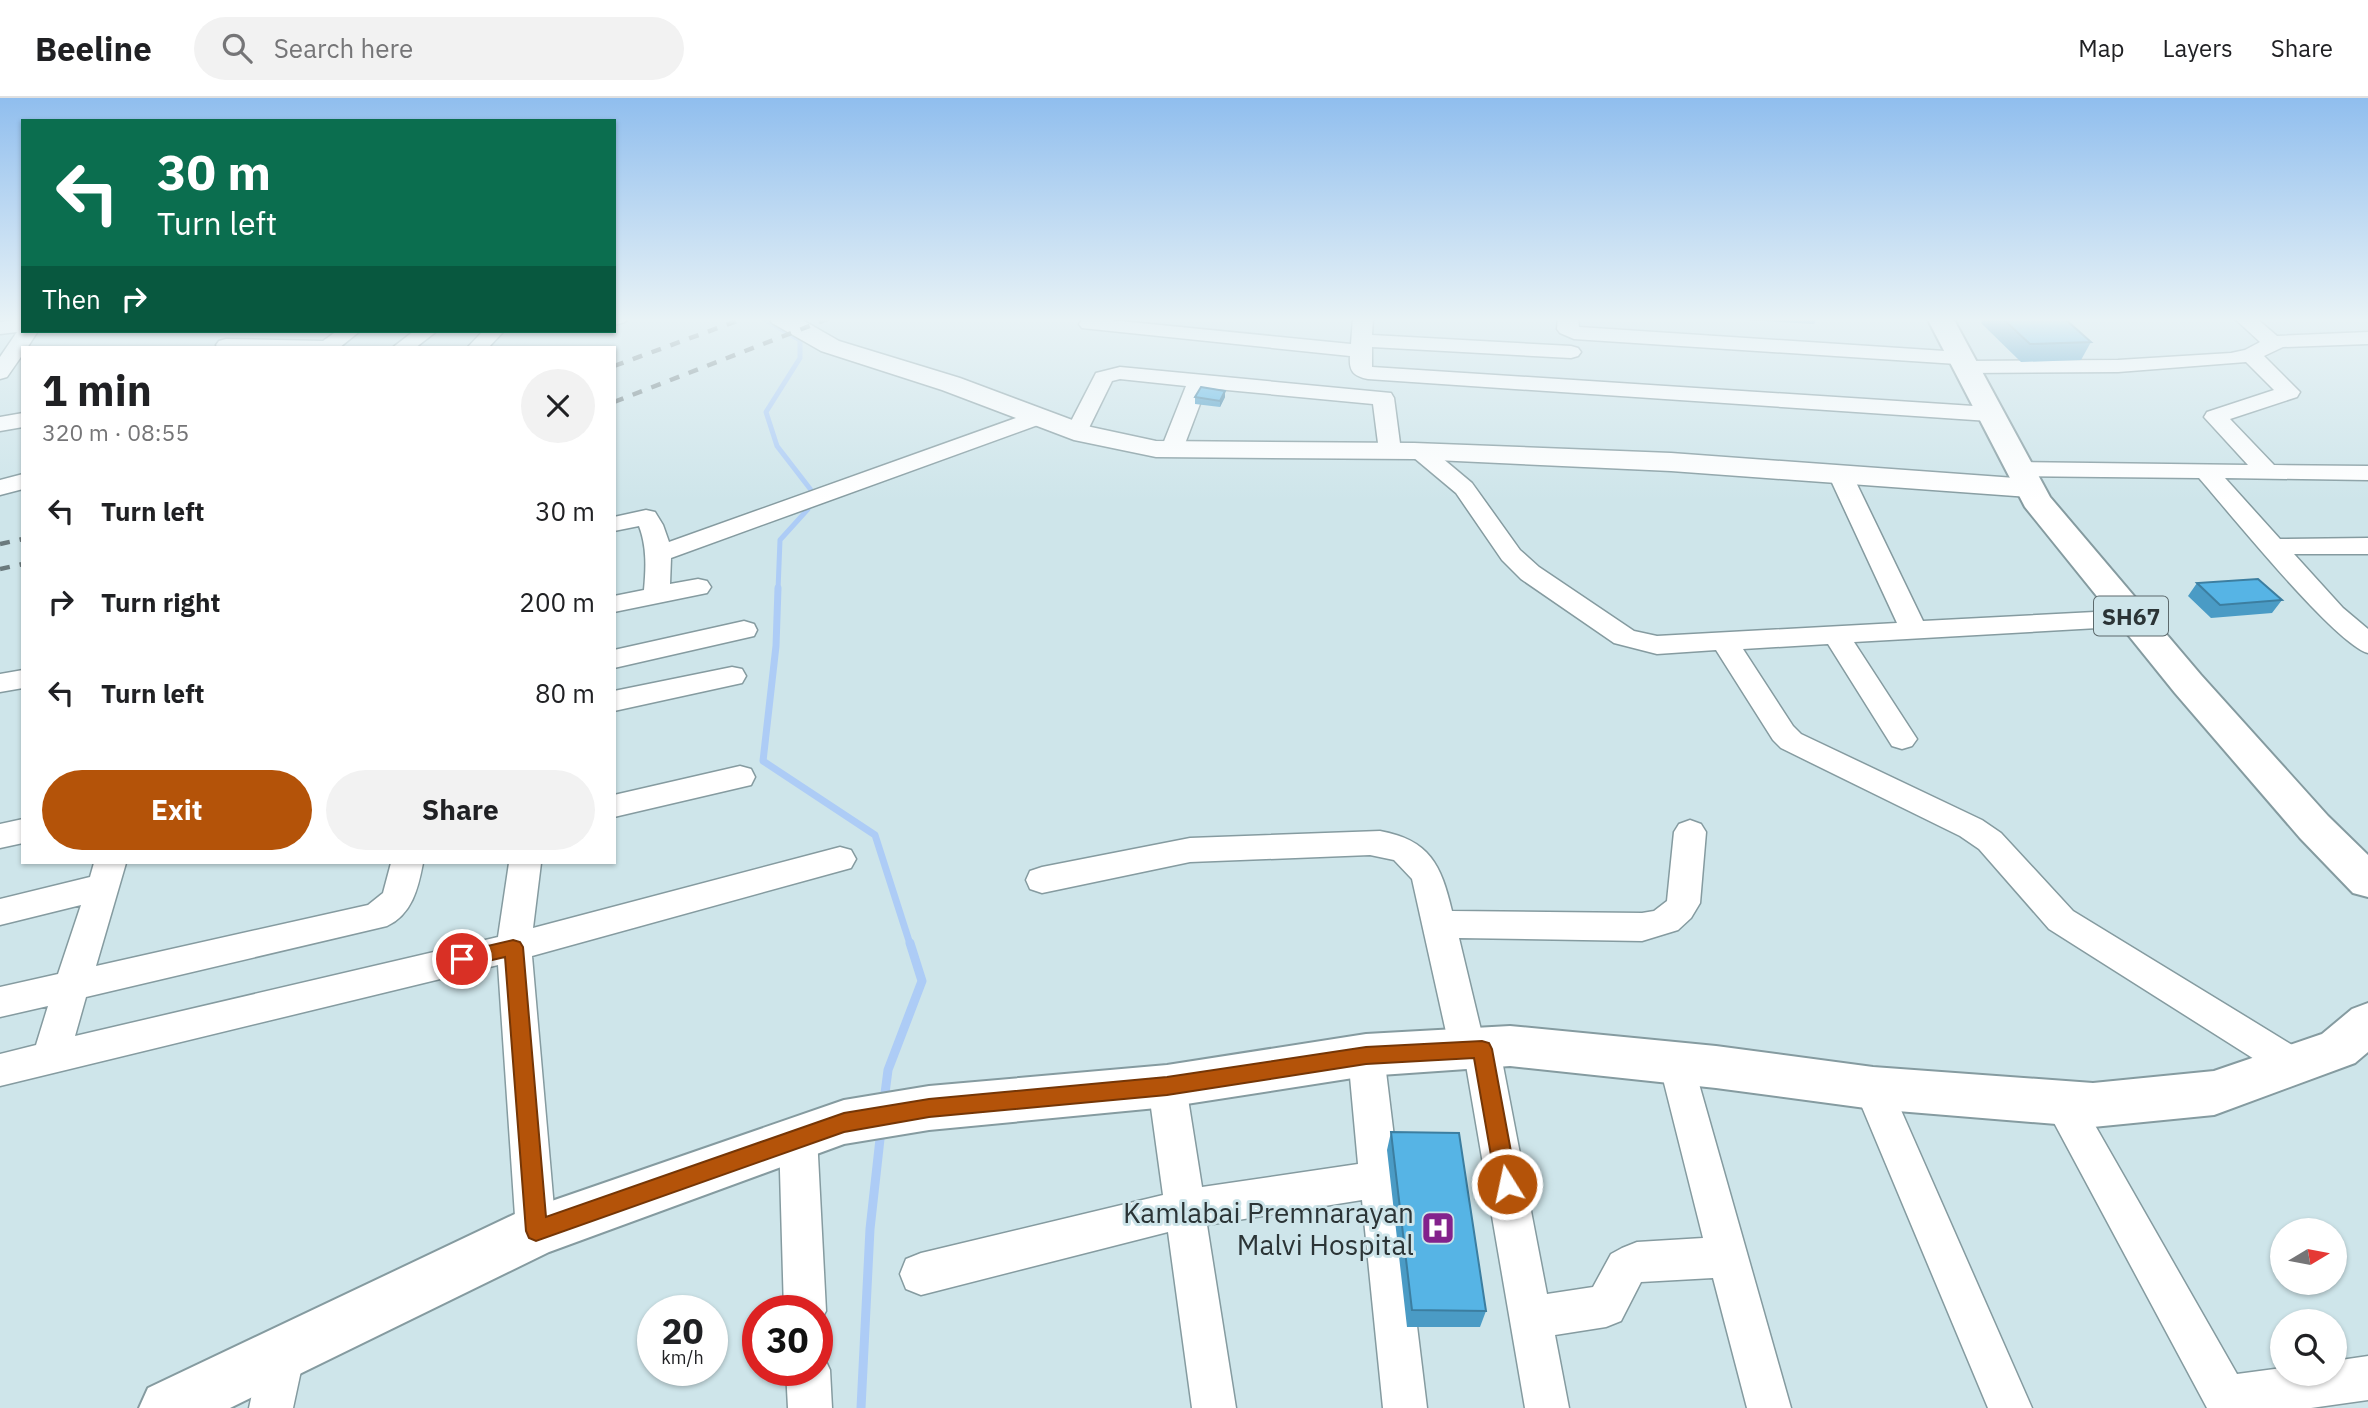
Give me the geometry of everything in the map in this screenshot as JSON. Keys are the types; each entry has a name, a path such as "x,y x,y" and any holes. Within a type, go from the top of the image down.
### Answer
{"main road":[{"name":"SH67","path":"1971,379 2036,500 2133,618 2305,817 2368,881"},
{"path":"168,1408 536,1231 821,1129 929,1108 1167,1086 1366,1055 1510,1046 1677,1063 1873,1088 2093,1105 2214,1093 2338,1049 2368,1023"}],"street":[{"path":"936,379 1077,431 1156,449 1421,452 1671,462 1840,474 2024,478 2205,471 2368,473"},
{"path":"1077,431 1102,379"},
{"path":"1177,379 1384,398"},
{"path":"1384,379 1390,452"},
{"path":"1462,379 1989,414"},
{"path":"2268,472 2216,418 2289,392 2276,379"},
{"path":"1172,449 1198,381"},
{"path":"658,554 1038,417"},
{"path":"0,424 21,420"},
{"path":"1421,452 1464,488 1511,555 1530,573 1612,631 1641,643 1724,641 2133,618"},
{"path":"2205,471 2334,614 2368,644"},
{"path":"1840,474 1914,631"},
{"path":"0,488 21,482"},
{"path":"616,524 646,517 650,522 658,554 657,595"},
{"path":"2273,547 2368,546"},
{"path":"616,604 698,587"},
{"path":"616,659 744,630"},
{"path":"1836,635 1902,739"},
{"path":"1724,641 1783,733 1791,741 1971,828 1990,841 2060,920 2294,1065"},
{"path":"616,701 732,676"},
{"path":"0,683 21,679"},
{"path":"616,806 740,777"},
{"path":"0,836 21,831"},
{"path":"1438,924 1642,927 1659,924 1679,912 1683,903 1690,831"},
{"path":"1042,880 1190,850 1384,843 1399,846 1411,854 1427,879 1475,1050 1547,1408"},
{"path":"0,1070 513,947 840,859"},
{"path":"0,1002 375,917 393,907 398,899 407,864"},
{"path":"524,864 513,947 536,1231"},
{"path":"50,1058 107,875"},
{"path":"0,912 107,875"},
{"path":"1366,1055 1405,1408"},
{"path":"1677,1063 1769,1408"},
{"path":"1167,1086 1213,1408"},
{"path":"1873,1088 2010,1408"},
{"path":"2063,1104 2228,1403 2368,1378"},
{"path":"807,1295 821,1129"},
{"path":"921,1274 1185,1209 1380,1179"},
{"path":"1531,1318 1606,1306 1626,1268 1637,1262 1728,1257"},
{"path":"271,1408 283,1352"},
{"path":"809,1386 810,1408"}],"building":[{"path":"1201,387 1225,391 1220,401 1195,397"},
{"path":"2258,579 2282,600 2220,605 2197,583"},
{"path":"1391,1132 1459,1133 1486,1311 1412,1310"}],"waterway":[{"path":"778,590 780,540 808,509 811,490 777,446 766,412 787,379"},
{"path":"778,588 776,646 763,761 875,835 910,944"},
{"path":"884,1101 888,1070 922,981 910,943"},
{"path":"861,1408 870,1229 881,1130"}],"railway":[{"path":"616,401 673,379"},
{"path":"0,544 21,539"},
{"path":"0,569 21,564"}],"place":[{"name":"Kamlabai Premnarayan Malvi Hospital","path":"1438,1228"}],"route":[{"path":"462,959 513,947 536,1231 708,1171 798,1136 844,1122 929,1108 1167,1086 1366,1055 1482,1049 1507,1184"}]}
